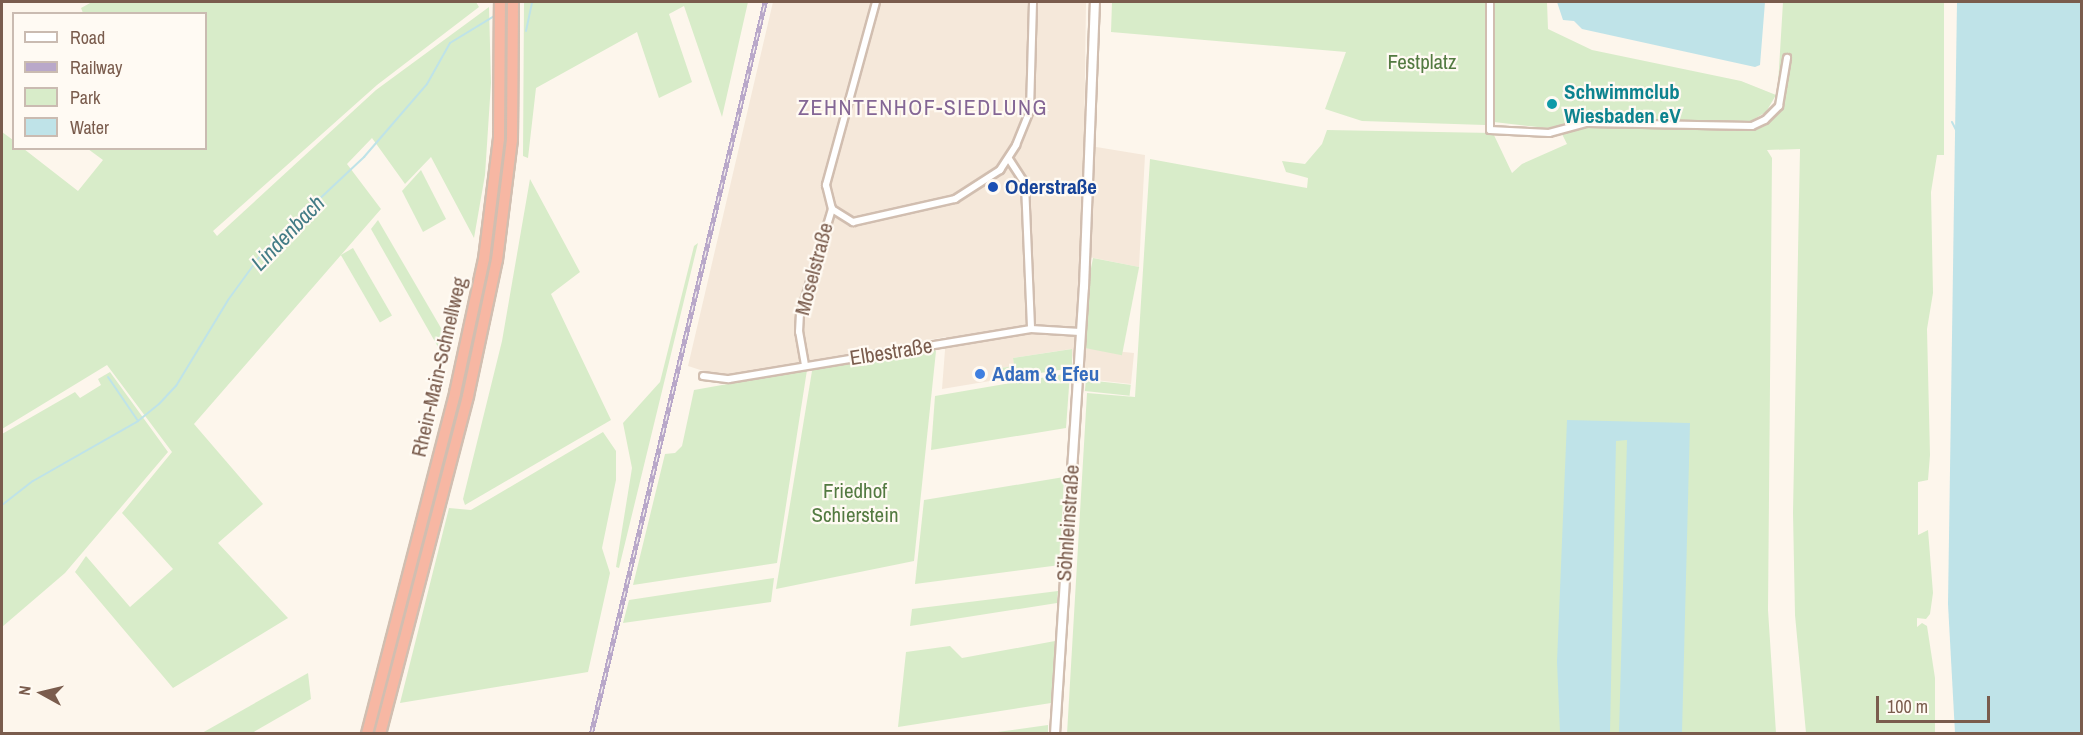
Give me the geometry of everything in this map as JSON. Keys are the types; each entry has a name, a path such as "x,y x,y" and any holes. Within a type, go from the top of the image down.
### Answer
{"highway":[{"name":"Rhein-Main-Schnellweg","path":"367,734 455,393 484,259 499,139 500,2"},
{"name":"Rhein-Main-Schnellweg","path":"380,734 468,396 497,260 512,140 513,2"}],"street":[{"name":"Moselstraße","path":"805,365 798,332 800,315 832,209 827,195 827,176 876,2"},
{"path":"832,209 842,219 863,222 947,202 980,186 1009,159 1030,110 1033,2"},
{"name":"Söhnleinstraße","path":"1054,734 1084,271 1095,2"},
{"path":"1490,2 1490,130 1549,133 1587,123 1752,126 1765,120 1779,106 1787,58"},
{"path":"1009,159 1025,184 1031,329"},
{"name":"Elbestraße","path":"703,376 729,380 805,365 1031,329 1080,332"}],"shaded area":[{"path":"773,2 1086,2 1084,145 1145,155 1139,267 1079,255 1075,347 1134,353 1131,384 1086,379 1074,367 1071,349 1013,358 1014,366 994,369 996,380 942,389 946,337 719,376 688,366"}],"green space":[{"path":"92,2 476,2 479,7 377,85 213,231 217,236 376,90 489,7 491,83 485,175 474,238 431,157 405,184 372,138 347,164 381,209 194,424 263,504 218,543 288,618 173,688 75,572 86,556 130,607 173,569 122,513 172,452 107,365 2,429 2,132 12,139 12,150 25,150 78,191 103,160 89,150 207,150 207,12 83,12 81,8"},
{"path":"524,2 748,2 722,117 684,6 669,14 692,82 659,98 637,32 536,88 528,158 523,156"},
{"name":"Festplatz","path":"1112,2 1485,2 1485,125 1362,121 1325,109 1346,52 1111,32"},
{"path":"1494,2 1547,2 1548,29 1592,50 1741,81 1776,95 1766,112 1751,121 1591,119 1546,128 1494,122"},
{"path":"1783,2 1944,2 1944,155 1937,155 1931,192 1933,293 1927,329 1930,455 1928,480 1918,482 1918,535 1928,530 1933,593 1930,614 1926,619 1917,618 1917,627 1922,623 1927,626 1935,678 1935,733 1806,733 1795,615 1793,513 1800,149 1767,150 1772,158 1768,610 1776,733 1067,734 1087,393 1135,397 1150,159 1307,188 1308,178 1286,172 1282,161 1305,164 1322,144 1327,130 1493,133 1512,173 1522,164 1567,144 1562,134 1591,126 1753,128 1779,109 1785,93 1778,85"},
{"path":"421,170 446,219 423,232 402,191"},
{"path":"530,179 580,272 551,294 611,420 465,505 463,499 502,341"},
{"path":"378,220 448,340 442,354 371,229"},
{"path":"698,243 619,568 616,567 632,468 623,423 660,382 694,246"},
{"path":"353,248 392,316 380,323 341,255"},
{"path":"1093,258 1139,267 1122,355 1076,346"},
{"name":"Friedhof Schierstein","path":"933,348 936,351 914,561 776,589 812,371 816,367"},
{"path":"1072,349 1072,368 996,380 994,369 1014,366 1013,358"},
{"path":"807,370 777,563 633,585 665,454 675,453 682,446 694,390"},
{"path":"110,372 168,452 65,573 2,627 2,434 75,392 80,398 101,385 98,379"},
{"path":"1070,373 1066,428 931,450 935,396"},
{"path":"1086,380 1131,385 1130,396 1085,391"},
{"path":"603,432 616,451 616,480 602,548 610,573 588,672 400,703 449,508 471,510"},
{"path":"1064,477 1060,565 915,584 924,500"},
{"path":"774,578 771,602 623,623 629,600"},
{"path":"1058,591 1057,603 910,626 912,609"},
{"path":"1055,641 1051,703 898,727 906,652 950,646 962,658"},
{"path":"308,673 311,699 252,733 202,733"},
{"path":"1048,725 1048,733 990,733"}],"water":[{"path":"1557,2 1765,2 1760,65 1755,67 1582,29 1574,21 1563,20"},
{"path":"1957,2 2081,2 2081,733 1955,733 1948,604"},
{"path":"1567,420 1690,423 1682,733 1619,733 1627,440 1616,441 1610,733 1560,733 1557,662"}],"waterway":[{"path":"526,31 532,2"},
{"name":"Lindenbach","path":"2,505 33,481 138,421 159,404 176,386 228,300 263,252 364,157 427,84 450,43 496,15"},
{"path":"1952,122 1956,130"},
{"path":"108,377 138,421"}],"railway":[{"path":"591,734 765,2"}],"place":[{"name":"Schwimmclub Wiesbaden eV","path":"1552,104"},
{"name":"Oderstraße","path":"993,187"},
{"name":"Adam & Efeu","path":"980,374"}],"district":[{"name":"ZEHNTENHOF-SIEDLUNG","path":"923,108"}]}
